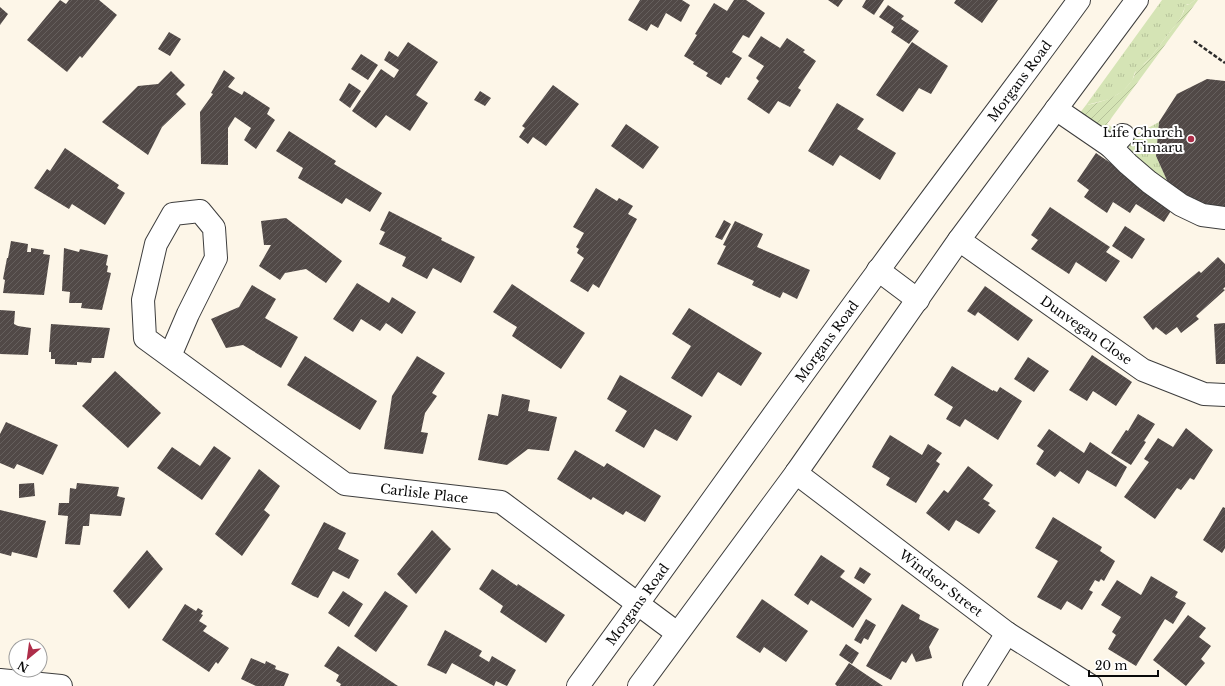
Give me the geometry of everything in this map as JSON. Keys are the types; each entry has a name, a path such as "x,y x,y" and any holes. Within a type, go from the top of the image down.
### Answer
{"street":[{"name":"Morgans Road","path":"578,686 878,270 1020,82 1079,0"},
{"path":"639,686 796,473 959,240 1137,0"},
{"path":"1056,109 1117,140 1133,168 1149,182 1181,204 1202,215 1225,218"},
{"name":"Carlisle Place","path":"170,356 188,314 216,258 214,228 200,211 173,214 156,244 143,300 145,338 346,484 501,502 677,633"},
{"name":"Dunvegan Close","path":"959,240 1143,370 1204,394 1225,395"},
{"path":"878,270 918,300"},
{"name":"Windsor Street","path":"796,473 1008,633 1091,686"},
{"path":"974,686 1008,633"},
{"path":"0,680 61,686"}],"path":[{"path":"1194,41 1225,63"}],"green space":[{"path":"1162,0 1195,0 1190,4 1187,4 1180,19 1150,58 1135,72 1132,81 1123,91 1110,99 1086,105"},
{"path":"1195,0 1198,0 1107,124 1118,131 1116,136 1076,118 1086,105 1112,97 1128,86 1137,68 1150,58 1180,19 1185,5 1190,4"},
{"path":"1159,122 1156,156 1170,187 1133,156 1128,145 1135,135"}],"building":[{"path":"60,0 66,4 69,0 99,0 117,15 82,58 80,56 67,72 27,40"},
{"path":"640,0 682,0 690,5 681,22 666,13 658,28 651,24 647,31 628,20"},
{"path":"734,0 746,0 765,13 749,38 743,35 732,52 742,58 729,78 726,77 721,85 706,76 708,73 693,64 694,62 684,56 697,35 695,34 714,3 727,11"},
{"path":"828,0 843,0 838,7"},
{"path":"866,0 884,0 874,15 862,7"},
{"path":"956,0 998,0 982,23 954,3"},
{"path":"888,5 904,16 901,19 919,31 909,44 891,32 894,27 879,17"},
{"path":"0,7 8,14 0,25"},
{"path":"169,32 181,39 170,56 158,49"},
{"path":"761,36 780,48 787,38 805,50 803,52 816,61 798,88 801,90 790,107 778,101 769,114 747,99 759,81 756,78 764,66 748,56"},
{"path":"408,42 438,62 416,95 428,103 410,131 386,115 376,128 352,111 381,69 394,78 399,70 384,60 389,51 398,57"},
{"path":"912,42 948,66 931,94 919,88 903,112 876,95"},
{"path":"361,54 378,65 368,80 351,69"},
{"path":"224,70 235,78 228,87 242,95 244,91 270,108 267,114 275,120 256,149 244,140 251,128 235,117 228,128 228,165 201,164 200,112 213,94 211,93"},
{"path":"171,71 185,85 176,94 186,104 162,127 148,155 102,122 138,86 158,84"},
{"name":"Life Church Timaru","path":"1207,79 1225,81 1225,207 1197,205 1170,187 1156,156 1159,122 1177,94"},
{"path":"349,83 361,91 350,108 339,100"},
{"path":"553,85 579,104 546,146 533,137 528,144 519,137 525,128 522,126"},
{"path":"480,91 491,98 485,106 474,100"},
{"path":"837,103 864,119 857,129 896,153 880,180 840,155 833,166 808,151"},
{"path":"626,124 659,147 643,169 611,146"},
{"path":"289,131 336,161 334,164 382,193 370,212 346,198 342,204 298,178 303,168 276,151"},
{"path":"65,148 119,185 117,188 125,193 105,225 72,204 69,209 34,188 47,169 50,171"},
{"path":"1096,153 1174,206 1164,222 1136,204 1130,213 1113,202 1107,213 1084,197 1089,190 1077,181"},
{"path":"596,188 617,201 619,198 633,206 628,214 637,219 599,288 593,284 588,292 570,281 584,258 577,253 579,249 576,247 584,233 573,227"},
{"path":"1050,207 1110,247 1106,252 1120,261 1106,282 1076,262 1069,274 1031,249 1038,240 1031,235"},
{"path":"389,211 475,257 461,283 433,268 427,279 402,266 406,257 379,244 385,232 380,230"},
{"path":"286,218 342,261 326,283 306,269 285,273 280,280 259,266 271,245 264,245 261,221"},
{"path":"724,220 731,224 722,240 715,237"},
{"path":"735,221 763,234 757,247 810,270 797,299 783,292 780,298 752,285 754,281 717,264 726,246 723,245"},
{"path":"1125,226 1145,239 1132,259 1112,246"},
{"path":"11,241 28,244 27,252 31,252 31,248 44,250 43,254 50,255 44,295 3,293 5,280 3,279"},
{"path":"64,248 79,252 80,249 108,255 106,265 108,266 107,272 111,273 102,310 81,308 82,303 69,303 70,292 62,291"},
{"path":"1218,257 1225,264 1225,287 1223,289 1225,290 1196,316 1199,319 1181,333 1177,327 1166,335 1156,327 1153,330 1143,317 1199,271 1201,273"},
{"path":"357,283 389,303 392,297 416,312 402,334 386,323 380,331 361,319 353,332 333,319"},
{"path":"512,284 585,333 561,369 512,336 517,327 493,312"},
{"path":"252,285 276,299 265,318 298,337 281,368 243,345 226,348 211,319 239,307"},
{"path":"985,286 1033,320 1018,341 978,312 975,316 967,311"},
{"path":"689,308 762,353 741,386 718,372 702,397 671,378 691,346 672,334"},
{"path":"0,310 15,311 14,324 31,328 28,355 0,354"},
{"path":"1225,323 1225,364 1216,364 1214,324"},
{"path":"51,324 110,328 104,358 92,358 91,363 77,362 77,365 55,364 55,359 51,359 51,352 49,352"},
{"path":"1092,355 1132,382 1116,406 1093,391 1087,401 1069,390"},
{"path":"305,356 377,401 360,430 287,385"},
{"path":"417,356 445,373 432,393 437,396 425,413 421,432 428,433 423,454 384,449 392,396"},
{"path":"1028,357 1049,371 1034,392 1014,379"},
{"path":"952,366 993,391 997,392 1000,387 1022,401 998,440 965,419 960,427 946,419 953,407 934,395"},
{"path":"115,371 161,413 128,448 82,406"},
{"path":"620,375 692,416 677,441 655,429 644,448 615,431 627,411 607,399"},
{"path":"502,394 530,400 528,411 557,417 549,451 528,449 507,465 478,460 488,414 498,416"},
{"path":"1138,414 1155,424 1144,441 1146,442 1131,465 1111,453 1126,430 1128,431"},
{"path":"6,422 58,445 43,475 17,464 14,469 0,463 0,434"},
{"path":"1186,428 1213,450 1194,480 1190,478 1181,490 1177,488 1155,519 1124,497 1149,462 1144,459 1158,438 1173,447"},
{"path":"1049,429 1084,453 1090,442 1127,467 1116,487 1087,470 1079,484 1060,471 1055,477 1036,464 1044,451 1037,446"},
{"path":"890,435 922,455 928,444 942,453 936,461 940,464 916,503 886,485 890,478 872,467"},
{"path":"214,446 231,458 202,500 157,468 172,447 200,466"},
{"path":"575,450 604,467 607,463 661,496 645,522 626,511 623,515 593,497 591,500 557,479"},
{"path":"968,466 993,485 983,499 990,503 988,505 996,511 979,534 956,520 949,531 926,513 944,490 948,493"},
{"path":"259,469 280,486 264,510 270,515 242,556 215,534"},
{"path":"34,483 35,496 19,498 19,484"},
{"path":"77,483 119,487 117,496 125,498 121,516 90,514 89,526 83,526 80,545 65,544 68,516 58,515 59,503 69,503 70,488 76,489"},
{"path":"1223,507 1225,508 1225,548 1222,553 1203,540"},
{"path":"0,510 46,521 37,558 12,552 11,556 0,553"},
{"path":"1053,517 1102,547 1100,551 1115,561 1104,581 1101,579 1099,582 1095,580 1089,590 1093,592 1082,610 1067,601 1061,610 1037,597 1058,561 1035,548"},
{"path":"324,522 346,533 338,549 359,560 349,579 333,571 318,598 291,584"},
{"path":"432,530 451,549 416,594 397,574"},
{"path":"147,550 163,569 129,609 113,591"},
{"path":"821,555 845,571 840,577 872,599 853,628 811,600 808,605 794,595"},
{"path":"860,567 871,574 864,584 854,578"},
{"path":"492,569 565,615 546,643 500,612 503,606 479,589"},
{"path":"1151,576 1178,592 1175,597 1186,603 1173,624 1165,619 1136,666 1108,649 1116,635 1112,632 1121,617 1101,605 1117,580 1141,595"},
{"path":"343,591 363,604 349,627 328,613"},
{"path":"385,591 408,606 376,652 354,636"},
{"path":"762,599 808,631 786,662 764,647 760,653 736,637"},
{"path":"185,604 196,611 198,608 203,611 201,614 203,615 199,621 207,626 203,631 229,648 218,664 216,662 209,672 162,640"},
{"path":"902,604 920,615 919,619 939,629 929,647 932,658 916,662 912,653 906,663 902,661 891,680 866,666"},
{"path":"1188,615 1206,628 1199,637 1211,646 1201,659 1205,663 1186,686 1153,660"},
{"path":"866,619 876,625 868,640 864,638 861,644 854,640"},
{"path":"445,630 482,651 479,656 489,662 492,656 516,670 507,686 496,681 494,686 452,663 446,674 427,665"},
{"path":"846,644 859,653 852,664 839,655"},
{"path":"338,646 398,686 340,686 341,684 336,681 339,675 324,666"},
{"path":"251,658 265,664 266,661 276,666 275,669 289,674 284,686 256,686 241,679"},
{"path":"849,663 883,686 837,686 835,684"}],"place":[{"name":"Life Church Timaru","path":"1191,139"}]}
